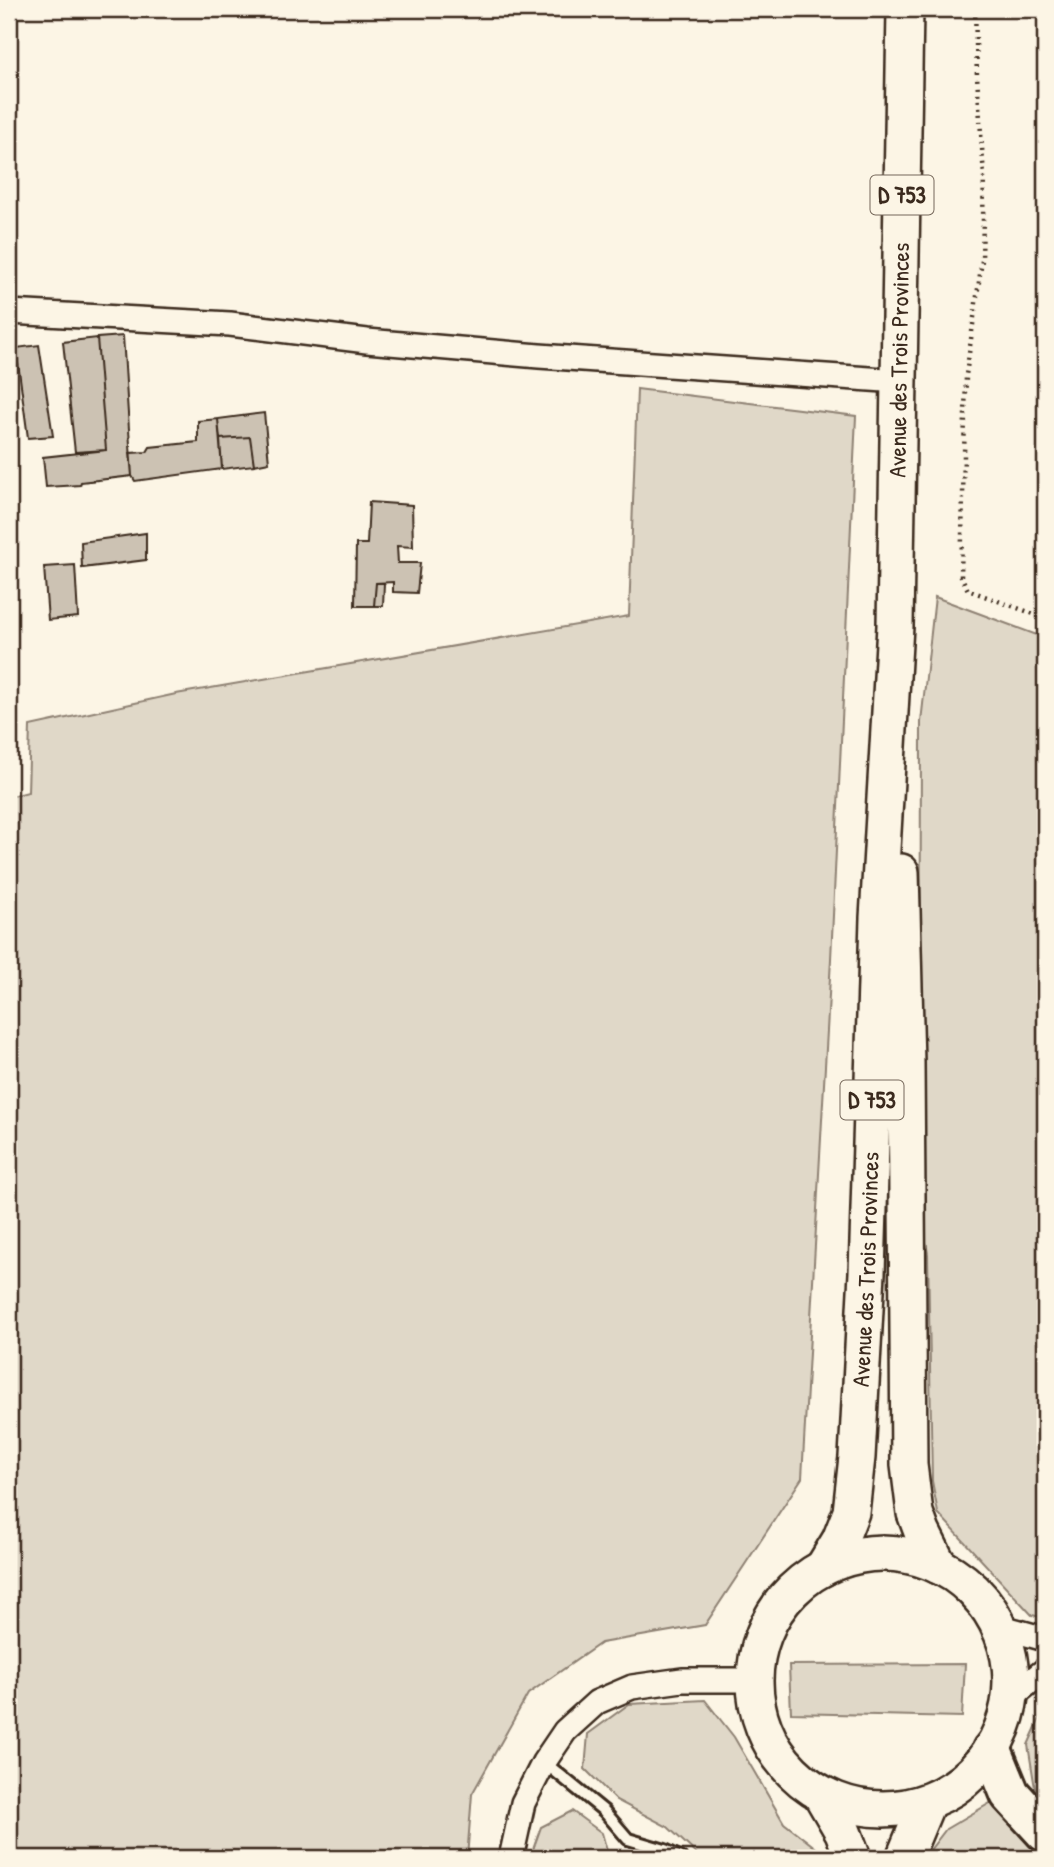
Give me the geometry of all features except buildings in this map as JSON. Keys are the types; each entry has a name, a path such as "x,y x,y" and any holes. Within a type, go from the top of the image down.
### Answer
{"highway":[{"path":"992,1750 1010,1794 1045,1832"}],"main road":[{"name":"Avenue des Trois Provinces","path":"905,9 895,626 906,1063 909,1465 915,1513 939,1566"},
{"name":"Avenue des Trois Provinces","path":"823,1568 840,1540 851,1512 857,1457 867,1273 878,918 895,626"},
{"path":"881,1553 911,1556 939,1566 963,1582 983,1602 998,1626 1009,1661 1010,1698 1004,1725 992,1750 964,1782 928,1803 895,1808 862,1807 822,1796 801,1782 785,1766 762,1726 754,1680 760,1646 774,1614 795,1588 823,1568 851,1557 881,1553"},
{"path":"822,1796 843,1832 853,1858"},
{"path":"904,1858 928,1803"}],"street":[{"path":"9,312 230,324 367,341 539,356 899,382"},
{"path":"998,1626 1045,1639"},
{"path":"1010,1698 1045,1670"},
{"path":"511,1858 523,1803 544,1762 565,1731 597,1702 632,1687 682,1680 754,1680"}],"lane":[{"path":"544,1762 604,1811 628,1839 665,1850 681,1858"}],"path":[{"path":"975,9 985,176 982,260 966,375 961,576 968,590 1045,618"}],"shaded area":[{"path":"637,389 856,416 831,959 802,1478 705,1625 601,1643 528,1694 472,1794 467,1858 9,1858 9,797 28,792 30,726 176,694 629,616"},
{"path":"935,597 1045,638 1045,1618 1032,1615 938,1513 932,1481 928,1254 920,1205 921,722"},
{"path":"965,1664 962,1717 791,1713 789,1665"},
{"path":"705,1700 734,1737 784,1823 827,1858 701,1858 668,1827 616,1800 585,1769 588,1734 629,1704"},
{"path":"1045,1707 1045,1801 1035,1788 1028,1745"},
{"path":"992,1802 1045,1858 924,1858 946,1829"},
{"path":"572,1811 602,1833 609,1858 530,1858 541,1827"}]}
